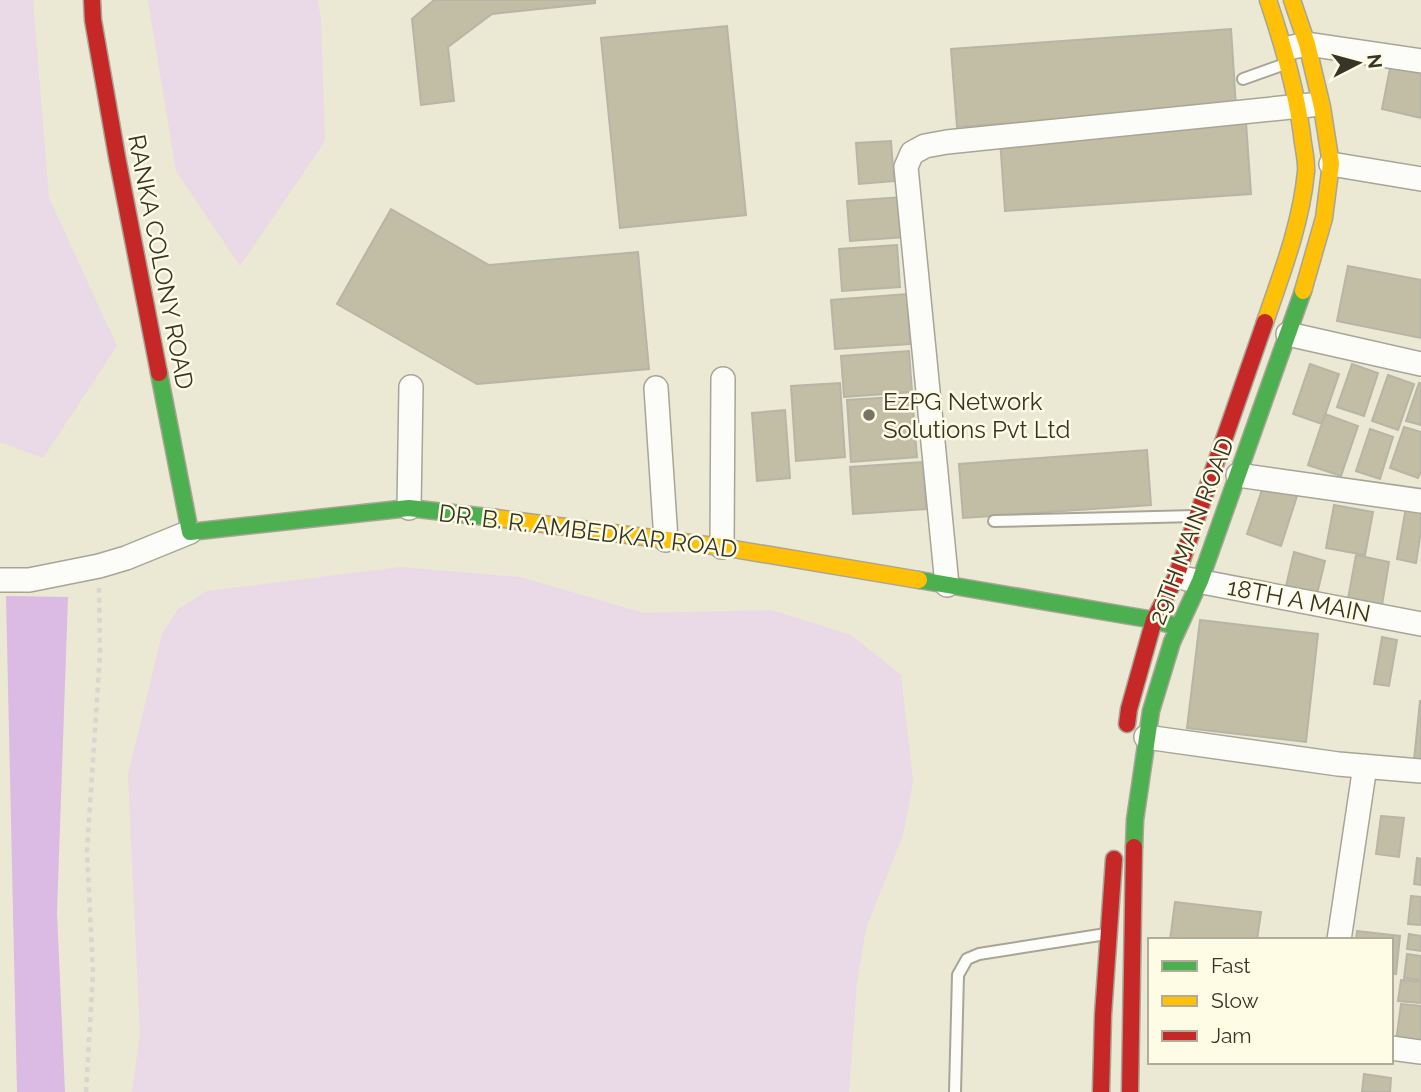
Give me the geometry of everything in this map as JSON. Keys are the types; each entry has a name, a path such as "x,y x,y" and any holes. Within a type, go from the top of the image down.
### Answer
{"main road":[{"name":"RANKA COLONY ROAD","path":"92,0 93,20 117,157 190,531"},
{"name":"29TH MAIN ROAD","path":"1130,1092 1141,1019 1135,820 1136,736 1129,709 1154,620 1176,577 1288,255 1300,211 1306,169 1298,108 1279,31 1268,0"},
{"name":"29TH MAIN ROAD","path":"1136,736 1151,711 1172,642 1200,580 1304,289 1324,218 1331,164 1307,44 1292,0"},
{"name":"DR. B. R. AMBEDKAR ROAD","path":"190,531 409,508 722,547 1154,620 1179,627"},
{"path":"1101,1092 1103,1015 1115,843"}],"street":[{"path":"1285,56 1307,44 1421,61"},
{"path":"947,584 906,167 912,153 925,146 947,142 1321,104"},
{"path":"1331,164 1421,179"},
{"path":"1288,334 1421,364"},
{"path":"722,547 723,379"},
{"path":"409,508 411,387"},
{"path":"656,388 666,540"},
{"path":"1238,475 1421,501"},
{"name":"DR. B. R. AMBEDKAR ROAD","path":"0,580 29,580 99,566 126,558 190,531"},
{"name":"18TH A MAIN","path":"1176,577 1421,624"},
{"path":"1136,736 1338,764 1421,771"},
{"path":"1339,938 1365,766"},
{"path":"1393,1048 1421,1052"}],"lane":[{"path":"1243,79 1285,56"},
{"path":"994,522 1197,516"},
{"path":"955,1092 958,975 967,959 979,954 1109,934"}],"path":[{"path":"86,1092 93,972 87,851 100,653 99,566"}],"shaded area":[{"path":"0,0 33,0 49,198 117,346 43,458 0,442"},
{"path":"148,0 318,0 325,141 240,266 176,171"},
{"path":"400,567 520,577 644,613 771,610 851,635 901,675 913,782 903,835 866,928 857,982 849,1092 132,1092 140,1034 128,775 162,634 178,609 207,591"},
{"path":"6,596 68,597 57,913 65,1092 17,1092"}],"building":[{"path":"434,0 595,0 595,3 492,14 448,47 454,101 421,105 412,19"},
{"path":"727,26 746,215 620,228 601,38"},
{"path":"1231,29 1236,107 957,127 951,49"},
{"path":"1391,63 1421,69 1421,118 1382,109"},
{"path":"1246,122 1251,194 1005,211 1000,139"},
{"path":"891,141 894,181 859,184 856,143"},
{"path":"903,197 906,237 850,241 847,201"},
{"path":"391,209 489,265 638,252 649,369 477,384 337,304"},
{"path":"897,245 900,287 842,291 839,249"},
{"path":"1348,266 1421,280 1421,338 1337,321"},
{"path":"907,294 910,344 835,349 831,300"},
{"path":"909,351 912,392 844,397 841,356"},
{"path":"1310,364 1339,374 1322,424 1293,414"},
{"path":"1352,364 1378,373 1364,416 1337,407"},
{"path":"1388,375 1414,384 1398,430 1372,421"},
{"path":"840,383 845,457 796,461 791,386"},
{"path":"1419,383 1421,384 1421,425 1406,421"},
{"path":"912,396 917,457 851,462 847,400"},
{"path":"785,410 790,478 757,481 752,413"},
{"path":"1325,414 1358,426 1341,476 1308,465"},
{"path":"1404,427 1421,432 1421,471 1418,478 1390,468"},
{"path":"1370,429 1393,437 1380,479 1356,471"},
{"path":"1147,450 1151,505 963,518 959,464"},
{"path":"923,462 926,509 853,514 850,467"},
{"path":"1264,484 1297,496 1281,546 1247,534"},
{"path":"1334,505 1373,512 1365,555 1326,548"},
{"path":"1406,507 1421,510 1416,563 1397,559"},
{"path":"1294,552 1325,561 1317,594 1286,586"},
{"path":"1356,555 1389,562 1382,605 1348,599"},
{"path":"1200,620 1318,634 1306,742 1187,728"},
{"path":"1382,637 1397,640 1389,686 1374,684"},
{"path":"1421,701 1421,761 1414,760"},
{"path":"1381,816 1404,818 1399,857 1376,854"},
{"path":"1417,858 1421,859 1421,885 1414,884"},
{"path":"1411,896 1421,897 1421,925 1408,924"},
{"path":"1175,902 1261,912 1257,938 1170,938"},
{"path":"1357,931 1400,936 1396,974 1393,973 1393,938 1356,938"},
{"path":"1409,934 1421,936 1421,951 1407,949"},
{"path":"1407,954 1421,956 1421,980 1404,978"},
{"path":"1401,980 1421,982 1421,1003 1398,1001"},
{"path":"1401,1004 1421,1006 1421,1046 1396,1042"},
{"path":"1364,1074 1391,1078 1390,1092 1362,1092"}],"traffic: fast":[{"path":"1134,847 1135,820 1151,711 1172,642 1200,581 1303,291"},
{"path":"159,373 190,532 409,508 496,518"},
{"path":"919,580 1154,620 1179,627"}],"traffic: slow":[{"path":"1265,322 1295,229 1304,191 1306,167 1293,84 1268,0"},
{"path":"1292,0 1307,44 1322,107 1331,164 1324,218 1303,291"},
{"path":"496,518 722,547 919,580"}],"traffic: jam":[{"path":"92,0 93,20 117,157 159,373"},
{"path":"1127,724 1154,620 1176,577 1265,322"},
{"path":"1130,1092 1134,847"},
{"path":"1101,1092 1103,1015 1114,859"}],"place":[{"name":"EzPG Network Solutions Pvt Ltd","path":"869,415"}]}
